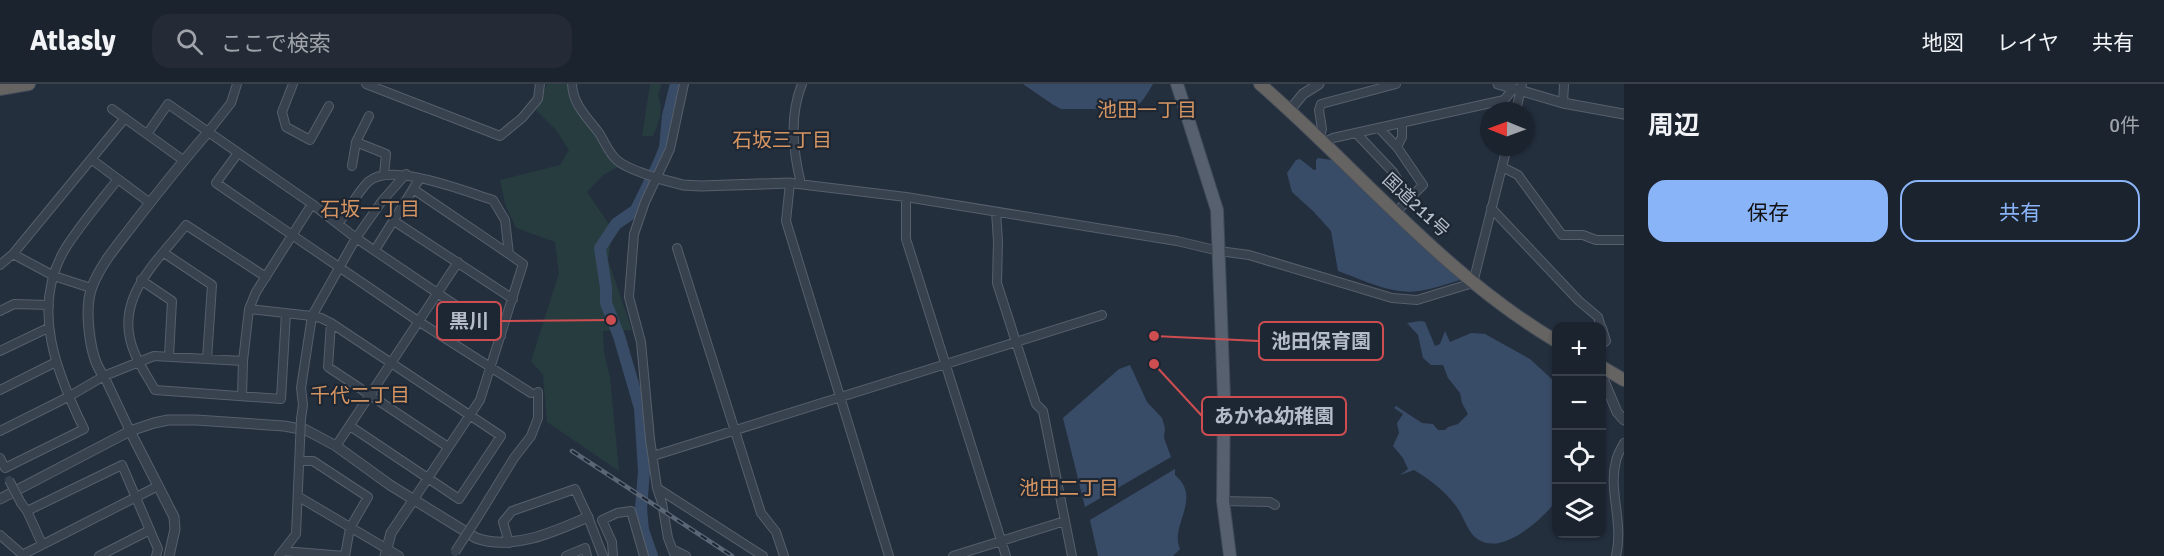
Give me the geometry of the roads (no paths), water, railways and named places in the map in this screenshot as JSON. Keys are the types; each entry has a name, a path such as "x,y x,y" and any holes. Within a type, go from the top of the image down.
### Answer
{"highway":[{"path":"0,89 29,84"},
{"name":"国道211号","path":"1260,84 1473,283 1520,319 1552,337"},
{"path":"1606,369 1624,380"}],"main road":[{"path":"1177,84 1217,210 1224,398 1223,501 1230,556"}],"street":[{"path":"169,556 175,530 174,517 99,370 91,343 89,316 91,288 113,250 231,103 237,84"},
{"path":"293,84 282,112 286,127 310,140 329,106"},
{"path":"366,84 500,136 522,118 538,99 540,84"},
{"path":"572,84 572,93 583,115 598,132 615,158 655,178 682,185 790,183 906,197 1126,232 1249,255 1406,300 1438,295 1473,283 1505,156"},
{"path":"684,84 670,149 655,178 634,234 629,297 641,342 652,456 668,538 674,553 686,556"},
{"path":"801,184 794,156 793,136 796,99 802,84"},
{"path":"1290,110 1303,94 1319,84"},
{"path":"1396,84 1321,104 1318,110 1322,129 1321,141 1504,100 1518,88"},
{"path":"1498,84 1563,103 1624,114"},
{"path":"1563,103 1564,84"},
{"path":"147,134 168,105 312,204 356,238 501,336"},
{"path":"112,109 183,160"},
{"path":"352,166 356,142 369,116"},
{"path":"0,265 13,255 125,118"},
{"path":"1397,147 1402,137 1402,123"},
{"path":"1379,128 1397,147 1423,185 1396,212"},
{"path":"1356,133 1393,172 1409,198"},
{"path":"356,142 386,154 384,175"},
{"path":"238,153 216,183 418,321 490,368 535,392 538,418 531,436 514,458 454,554"},
{"path":"91,159 150,203"},
{"path":"1502,167 1518,175 1562,235 1583,235 1596,240 1624,240"},
{"path":"281,553 296,534 303,405 301,388 312,316 356,238 382,201 406,174"},
{"path":"338,224 369,181 384,175 406,174 494,200 505,220 509,254"},
{"path":"375,250 420,178"},
{"path":"0,458 5,468 84,429 68,397 56,362 48,328 49,305 54,276 64,251 118,179"},
{"path":"790,183 786,221 889,556"},
{"path":"385,552 391,533 480,400 523,264 413,189"},
{"path":"906,197 906,238 1006,556"},
{"path":"242,396 243,361 249,309 266,277 312,204"},
{"path":"1491,208 1579,301 1598,317 1600,322"},
{"path":"996,212 997,283 1036,404 1043,411 1072,556"},
{"path":"394,221 513,299"},
{"path":"266,277 186,225 141,280 132,300 128,316 134,354 155,390 281,399 286,313"},
{"path":"677,248 761,513 776,532 784,556"},
{"path":"164,253 212,285 207,359"},
{"path":"13,255 54,276 91,288"},
{"path":"336,446 458,262"},
{"path":"141,280 172,301 169,356"},
{"path":"0,311 14,304 49,305"},
{"path":"249,309 312,316 331,323 501,436 459,499 350,426"},
{"path":"652,456 1102,315"},
{"path":"331,323 328,367 448,447"},
{"path":"0,351 48,328"},
{"path":"0,431 104,376 154,356 243,361"},
{"path":"0,390 56,362"},
{"path":"1606,386 1617,412 1624,420"},
{"path":"0,499 130,431 168,420 284,426 306,430 336,446 390,485 476,538 491,543 520,542 588,517"},
{"path":"1616,556 1620,542 1620,522 1614,472 1616,459 1624,443"},
{"path":"281,553 345,556 350,528 368,497 313,460 300,461"},
{"path":"27,511 122,465 158,549 156,556"},
{"path":"9,480 42,544"},
{"path":"0,535 23,555 158,486"},
{"path":"657,488 763,556"},
{"path":"509,543 503,522 512,511 574,489 603,556"},
{"path":"298,497 385,552 399,556"},
{"path":"1223,501 1270,502 1275,506"},
{"path":"613,556 612,542 602,520 617,513 631,511 644,556"},
{"path":"953,556 1065,521"},
{"path":"99,556 150,530"},
{"path":"566,556 585,548 587,556"}],"water":[{"path":"1023,84 1153,84 1146,96 1133,108 1061,109"},
{"path":"1318,158 1332,160 1460,280 1409,292 1378,286 1338,271 1331,231 1292,192 1287,173 1296,160 1300,159 1316,170"},
{"path":"1425,322 1435,346 1440,344 1445,331 1450,342 1471,333 1485,334 1530,359 1552,379 1552,506 1522,533 1499,543 1479,540 1471,533 1447,495 1414,470 1400,475 1408,469 1403,458 1393,446 1399,433 1397,423 1403,414 1394,408 1396,406 1422,423 1433,424 1438,430 1445,430 1458,424 1468,414 1460,393 1448,378 1443,365 1431,365 1423,358 1418,335 1407,323"},
{"path":"1130,365 1147,402 1162,418 1165,428 1164,438 1171,457 1085,507 1063,418 1119,369"},
{"path":"1175,469 1175,475 1183,484 1186,493 1178,540 1180,549 1173,556 1098,556 1090,520"}],"waterway":[{"path":"652,556 643,530 641,509 644,471 640,408 619,336 606,303 600,248 616,224 636,210 658,165 665,148 668,116 676,84"}],"railway":[{"path":"572,451 732,556"}],"place":[{"name":"黒川","path":"611,320"},
{"name":"池田保育園","path":"1154,336"},
{"name":"あかね幼稚園","path":"1154,364"}],"district":[{"name":"池田一丁目","path":"1147,110"},
{"name":"石坂三丁目","path":"782,140"},
{"name":"石坂一丁目","path":"370,209"},
{"name":"千代二丁目","path":"360,395"},
{"name":"池田二丁目","path":"1069,488"}]}
